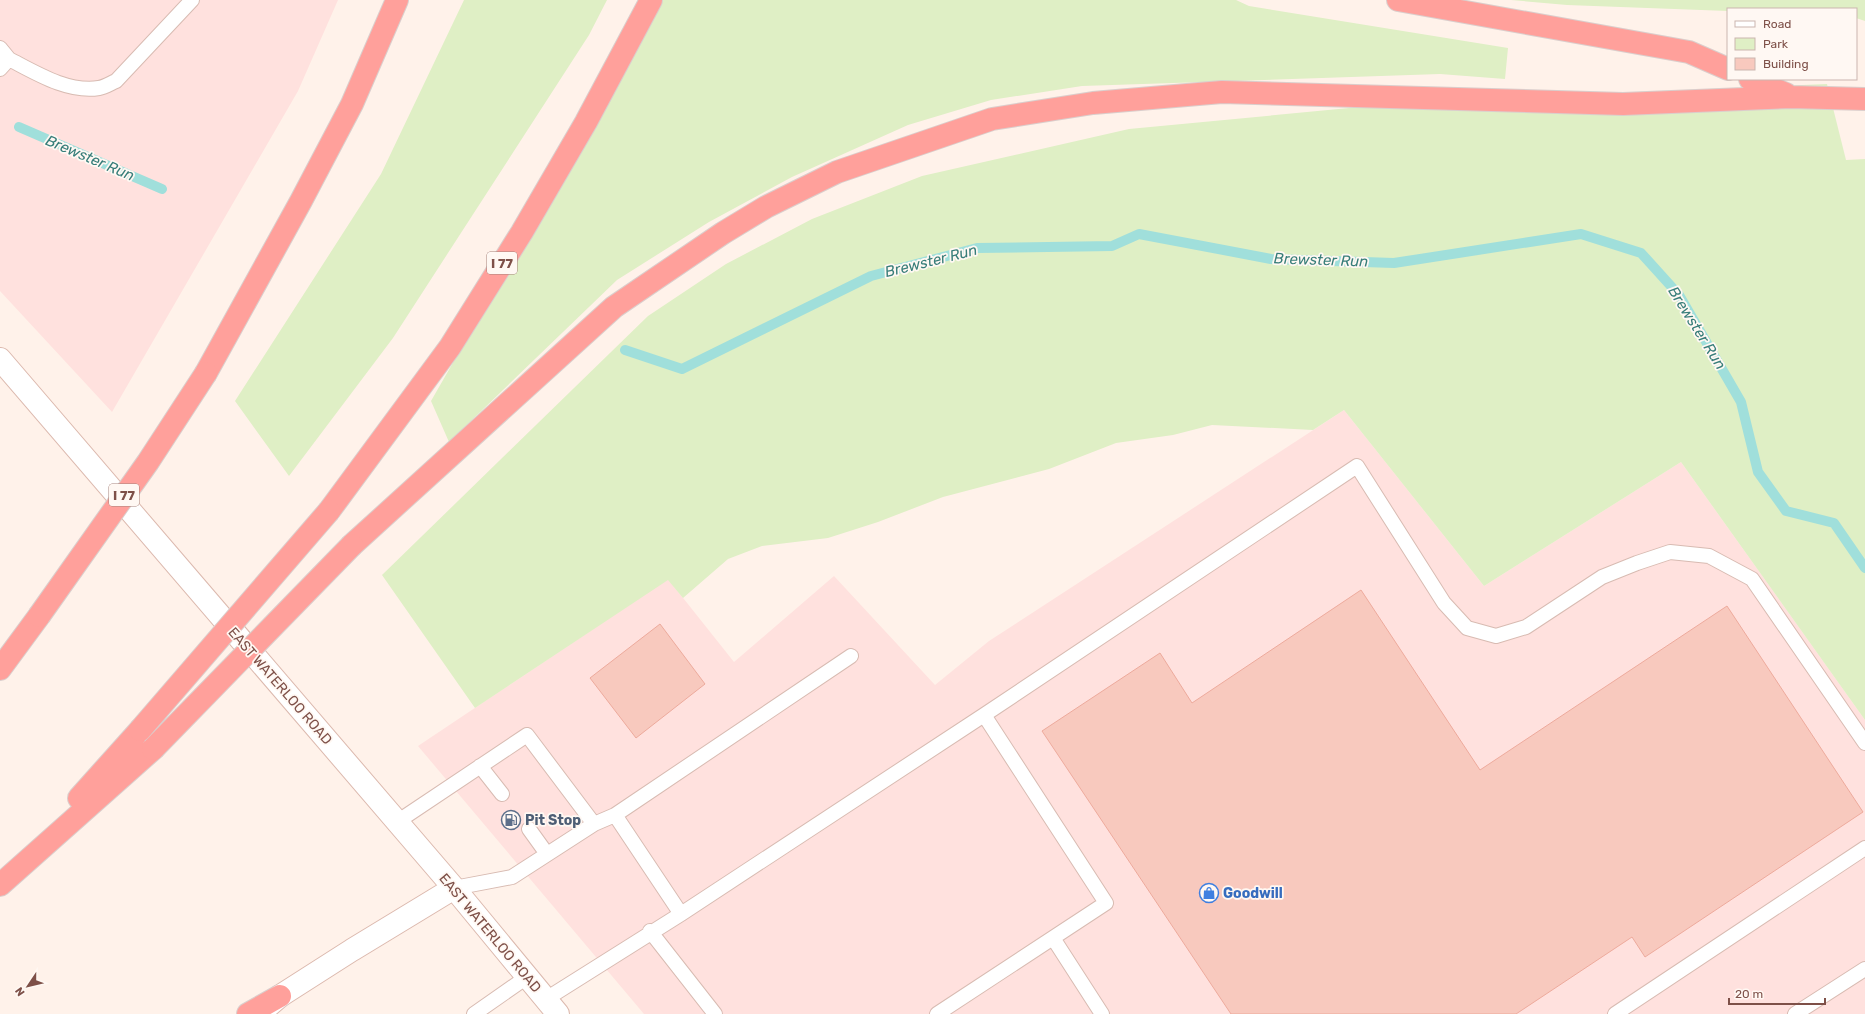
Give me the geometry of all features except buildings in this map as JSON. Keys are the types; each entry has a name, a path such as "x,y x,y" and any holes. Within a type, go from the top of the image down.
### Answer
{"highway":[{"name":"I 77","path":"0,669 148,462 206,373 352,104 396,0"},
{"name":"I 77","path":"0,879 70,808 140,730 329,511 454,341 522,232 586,122 651,0"},
{"path":"1398,0 1689,52 1727,69"},
{"path":"1752,80 1791,97"},
{"path":"0,885 153,748 352,545 614,308 723,233 766,207 837,172 992,119 1093,103 1222,92 1623,104 1791,97 1865,99"},
{"path":"248,1014 280,996"}],"main road":[{"name":"EAST WATERLOO ROAD","path":"0,360 454,888 552,1007"},
{"path":"260,1014 280,996 454,888"}],"lane":[{"path":"0,48 5,64 77,88 100,88 116,81 192,0"},
{"path":"552,1007 650,931 681,914 984,715 1357,466 1444,603 1467,628 1496,636 1526,627 1602,577 1670,552 1709,556 1752,579 1865,743"},
{"path":"454,888 512,877 594,824 615,814 851,656"},
{"path":"937,1014 1106,904 984,715"},
{"path":"397,822 527,735 594,824"},
{"path":"480,766 502,794"},
{"path":"615,814 681,914"},
{"path":"529,829 547,854"},
{"path":"1615,1014 1865,848"},
{"path":"650,931 715,1014"},
{"path":"1053,938 1102,1014"},
{"path":"1795,1014 1865,969"},
{"path":"474,1014 528,977"}],"shaded area":[{"path":"0,0 338,0 298,91 112,412 0,291"},
{"path":"1344,410 1484,586 1681,462 1865,720 1865,1014 644,1014 418,746 668,579 734,662 834,576 935,685 989,641"}],"green space":[{"path":"464,0 607,0 589,35 393,338 289,476 235,401 381,174"},
{"path":"661,0 1236,0 1249,6 1508,48 1505,79 1440,74 1082,86 991,100 908,125 792,177 709,222 617,280 449,442 431,401"},
{"path":"1511,0 1865,0 1865,21 1857,18 1857,8 1727,8 1727,11 1567,5"},
{"path":"1827,84 1846,160 1865,159 1865,720 1681,462 1484,586 1344,410 1313,430 1212,425 1173,435 1116,443 1049,469 943,497 878,522 828,538 762,546 728,559 683,598 668,580 475,708 382,575 648,316 726,264 812,219 922,176 1129,129 1423,101"}],"waterway":[{"name":"Brewster Run","path":"19,127 162,189"},
{"name":"Brewster Run","path":"625,350 682,369 871,276 977,248 1112,246 1139,234 1271,259 1394,263 1581,234 1641,253 1679,295 1741,402 1758,472 1786,511 1834,523 1865,568"}],"place":[{"name":"Pit Stop","path":"511,820"},
{"name":"Goodwill","path":"1209,893"}]}
